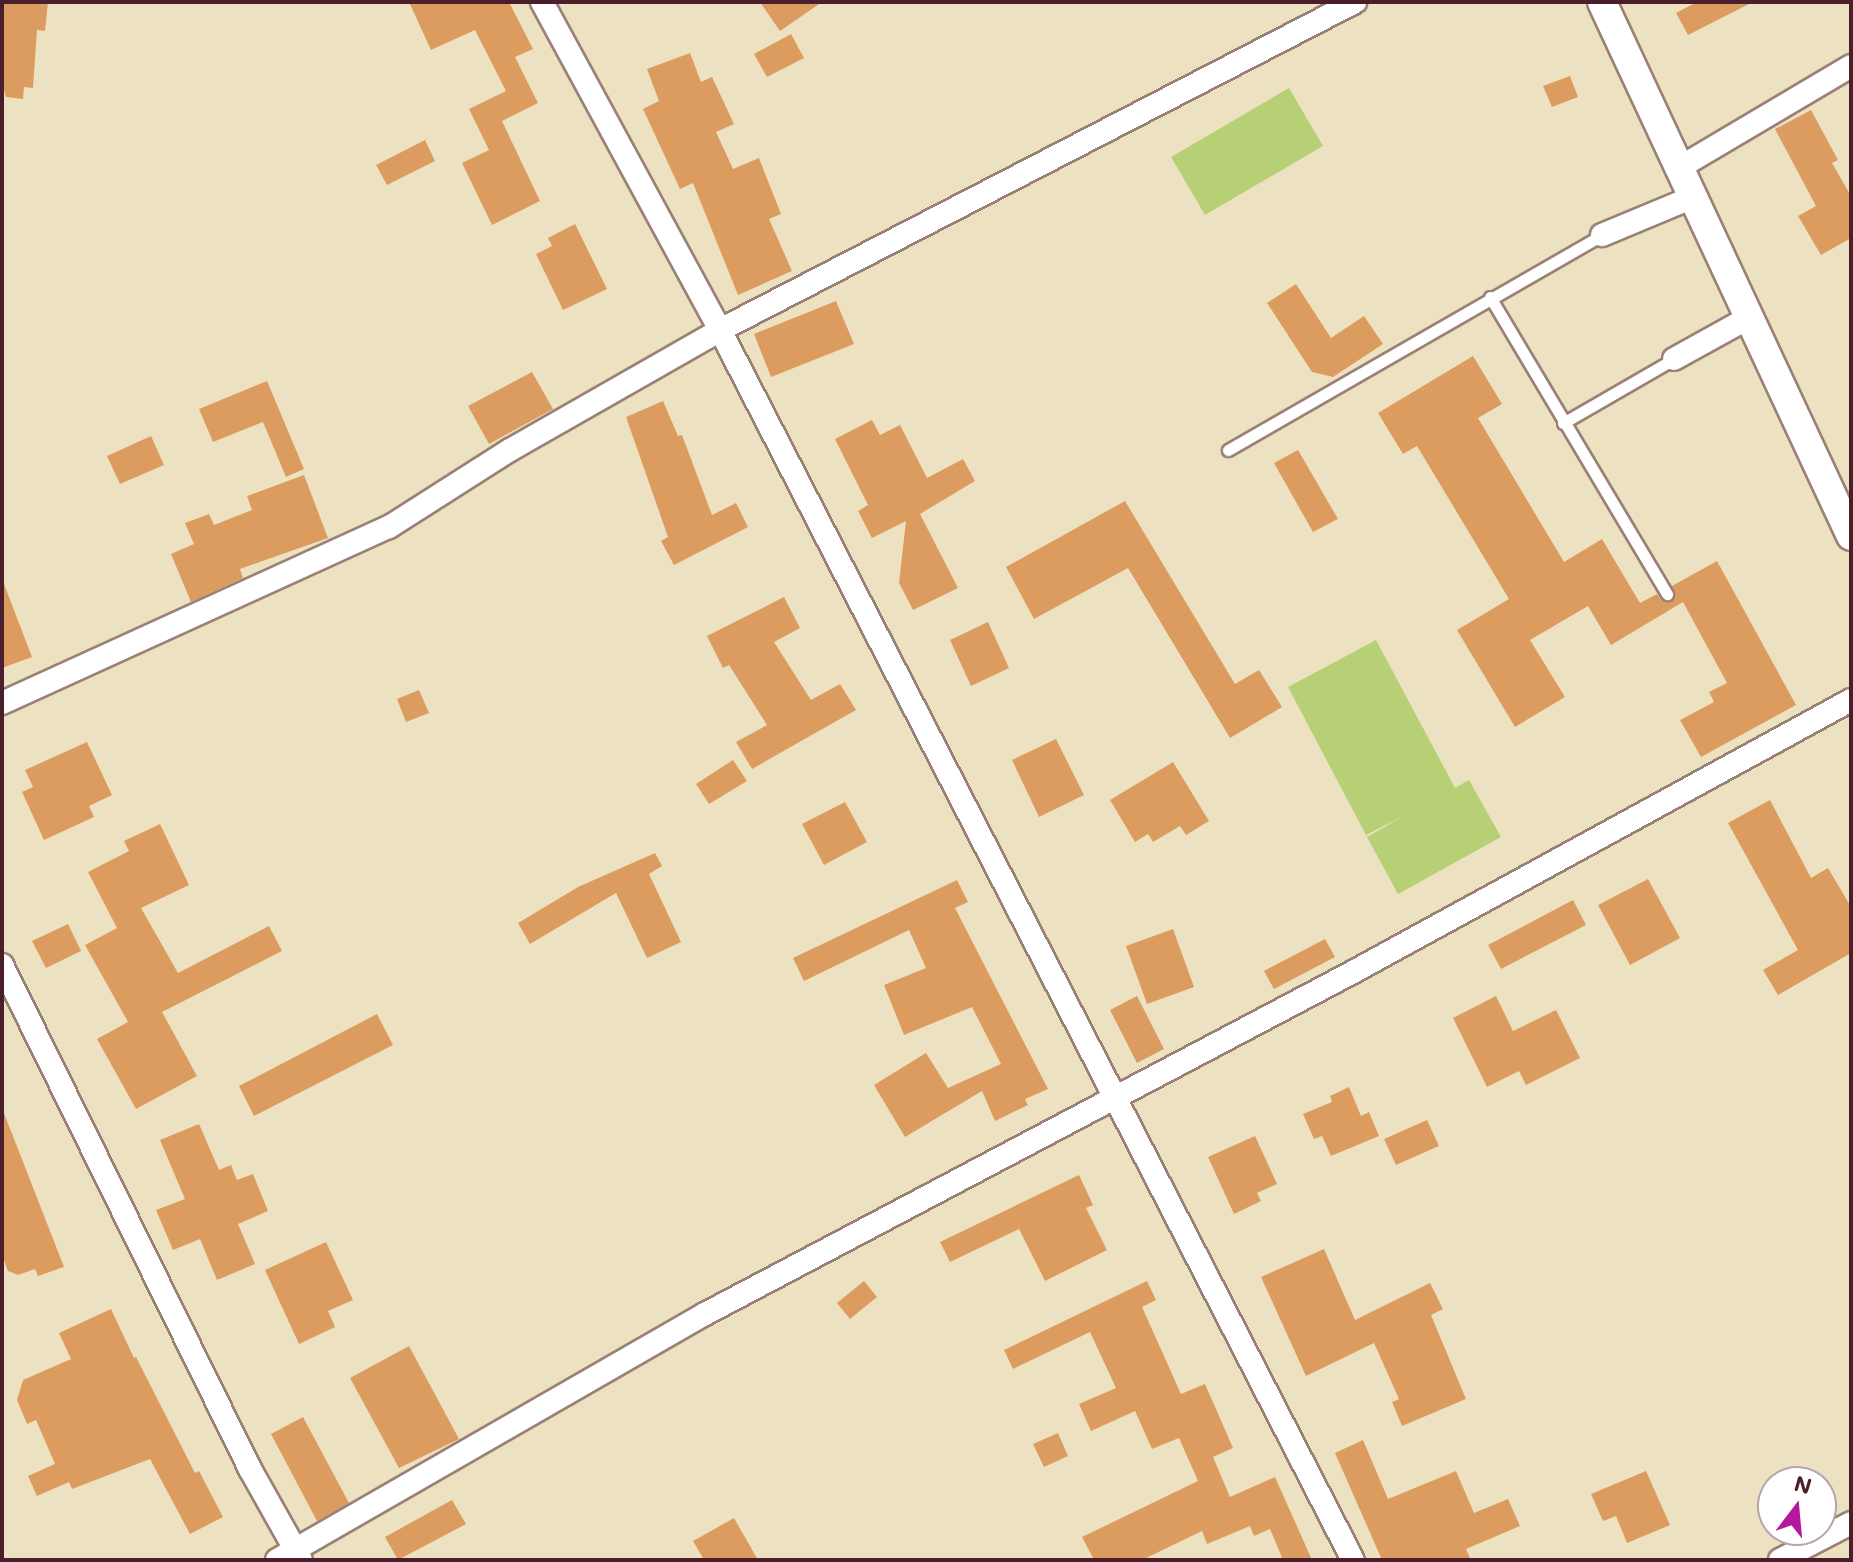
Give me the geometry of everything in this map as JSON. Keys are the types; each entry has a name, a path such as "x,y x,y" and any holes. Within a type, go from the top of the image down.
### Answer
{"street":[{"path":"542,2 720,330 1117,1096 1353,1560"},
{"path":"2,703 389,527 510,450 720,330 1355,2"},
{"path":"1602,2 1677,169 1851,536"},
{"path":"1677,169 1851,66"},
{"path":"1602,235 1691,198"},
{"path":"1674,359 1748,318"},
{"path":"2,965 291,1557 705,1314 1353,972 1851,700"},
{"path":"1780,1560 1851,1523"}],"lane":[{"path":"1228,450 1602,235"},
{"path":"1490,297 1667,594"},
{"path":"1563,423 1674,359"}],"green space":[{"path":"1289,88 1323,146 1205,215 1171,157"},
{"path":"1376,640 1455,788 1469,780 1501,837 1398,894 1367,837 1405,815 1366,835 1288,687"}],"building":[{"path":"2,2 48,2 45,31 37,30 33,88 24,87 23,99 6,97 2,83"},
{"path":"409,2 509,2 533,49 515,57 538,103 502,121 540,201 492,225 462,163 489,150 469,109 506,91 475,30 431,50"},
{"path":"760,2 822,2 780,31"},
{"path":"1697,2 1753,2 1688,35 1676,13"},
{"path":"791,34 804,58 767,77 754,54"},
{"path":"690,53 701,82 712,77 734,124 716,132 733,169 759,158 781,214 769,219 792,271 738,295 693,183 680,189 643,109 659,101 647,69"},
{"path":"1570,76 1578,97 1552,107 1543,86"},
{"path":"1811,110 1838,160 1832,163 1851,196 1851,238 1821,255 1798,216 1816,206 1775,129"},
{"path":"425,140 435,161 387,185 376,165"},
{"path":"575,224 607,289 563,310 536,254 552,246 548,238"},
{"path":"1296,284 1331,338 1364,316 1383,344 1333,377 1312,372 1267,303"},
{"path":"836,301 854,344 771,377 754,334"},
{"path":"1473,356 1502,404 1478,418 1564,562 1602,539 1640,603 1657,594 1662,601 1671,602 1675,595 1672,586 1717,561 1796,705 1701,757 1680,720 1714,702 1709,692 1727,683 1683,602 1611,645 1588,606 1530,640 1565,697 1515,727 1457,630 1509,599 1417,446 1403,454 1378,413"},
{"path":"532,372 553,409 489,444 468,406"},
{"path":"267,381 304,469 286,477 263,422 213,442 199,409"},
{"path":"663,401 678,436 682,435 712,515 736,503 748,527 674,565 661,541 668,537 626,417"},
{"path":"872,420 880,435 900,425 927,478 963,459 975,481 920,514 958,588 913,610 899,583 906,521 872,538 858,511 868,505 835,439"},
{"path":"151,436 164,465 120,484 107,456"},
{"path":"1298,450 1338,519 1313,532 1274,463"},
{"path":"304,475 328,538 240,569 243,578 191,602 171,554 194,544 185,523 209,514 214,525 252,510 247,496"},
{"path":"1125,501 1235,684 1259,670 1282,707 1230,738 1128,568 1034,619 1006,567"},
{"path":"2,585 32,657 2,668"},
{"path":"784,597 800,628 774,642 811,700 840,684 856,710 752,769 736,742 767,725 729,665 723,668 707,636"},
{"path":"988,622 1009,668 971,686 950,640"},
{"path":"419,690 429,713 406,722 397,699"},
{"path":"1056,739 1084,795 1039,817 1012,760"},
{"path":"87,742 112,795 89,806 94,817 44,840 22,792 33,787 25,770"},
{"path":"733,760 747,781 709,804 696,784"},
{"path":"1173,762 1209,821 1186,835 1180,826 1153,842 1148,834 1135,842 1110,800"},
{"path":"1770,800 1811,878 1828,868 1851,907 1851,953 1778,995 1763,970 1798,950 1728,823"},
{"path":"845,802 867,842 824,865 802,824"},
{"path":"160,824 189,885 141,908 178,973 269,926 282,951 162,1012 197,1076 136,1109 97,1039 128,1022 85,945 117,928 88,872 129,851 124,841"},
{"path":"655,853 662,866 649,874 681,942 647,958 616,893 530,944 518,923 578,887"},
{"path":"1648,879 1680,938 1630,965 1598,905"},
{"path":"957,880 968,902 955,908 1048,1089 1025,1099 1028,1105 995,1121 982,1091 905,1137 874,1085 926,1053 948,1088 1001,1064 972,1007 904,1035 884,985 926,968 909,930 804,981 793,958"},
{"path":"1573,900 1586,925 1501,969 1488,945"},
{"path":"68,924 81,951 46,968 32,941"},
{"path":"1173,929 1194,987 1147,1004 1126,946"},
{"path":"1325,939 1335,957 1274,989 1264,971"},
{"path":"1137,996 1164,1049 1137,1063 1110,1010"},
{"path":"1496,996 1513,1031 1556,1010 1580,1058 1526,1085 1519,1071 1487,1087 1453,1018"},
{"path":"377,1014 393,1045 254,1116 239,1086"},
{"path":"1349,1087 1361,1116 1369,1112 1379,1136 1331,1156 1322,1136 1314,1139 1303,1114 1332,1102 1330,1096"},
{"path":"2,1108 64,1267 38,1276 35,1269 18,1275 8,1271 2,1255"},
{"path":"1427,1120 1439,1146 1396,1165 1384,1139"},
{"path":"199,1124 219,1170 231,1165 237,1180 253,1174 268,1211 238,1224 255,1264 217,1280 200,1239 173,1250 156,1210 185,1199 160,1140"},
{"path":"1255,1136 1277,1184 1257,1193 1261,1201 1234,1214 1208,1157"},
{"path":"1079,1175 1093,1205 1086,1208 1107,1250 1045,1281 1019,1229 950,1262 940,1242"},
{"path":"326,1242 353,1300 328,1311 335,1327 299,1344 265,1270"},
{"path":"1324,1249 1355,1320 1430,1283 1443,1309 1431,1315 1466,1399 1402,1426 1392,1402 1399,1399 1374,1343 1306,1376 1261,1277"},
{"path":"864,1281 877,1297 850,1319 837,1303"},
{"path":"1147,1281 1156,1300 1142,1307 1181,1394 1205,1384 1233,1448 1213,1457 1230,1497 1275,1477 1312,1560 1283,1560 1270,1529 1254,1536 1250,1526 1207,1544 1202,1531 1142,1560 1094,1560 1082,1537 1198,1481 1179,1438 1152,1449 1135,1411 1091,1431 1079,1404 1116,1388 1090,1332 1013,1369 1004,1350"},
{"path":"111,1309 195,1473 199,1471 223,1517 190,1534 150,1459 72,1489 69,1482 37,1496 28,1476 55,1464 36,1420 27,1424 17,1400 23,1380 71,1359 59,1333"},
{"path":"409,1346 459,1439 399,1468 350,1378"},
{"path":"303,1417 349,1503 317,1521 271,1434"},
{"path":"1058,1433 1068,1456 1044,1467 1033,1444"},
{"path":"1363,1440 1388,1499 1456,1471 1474,1513 1508,1499 1520,1526 1466,1549 1471,1560 1382,1560 1335,1453"},
{"path":"1646,1471 1670,1525 1627,1543 1616,1516 1603,1521 1591,1494"},
{"path":"452,1500 466,1524 398,1560 385,1537"},
{"path":"734,1518 758,1560 704,1560 693,1541"}]}
